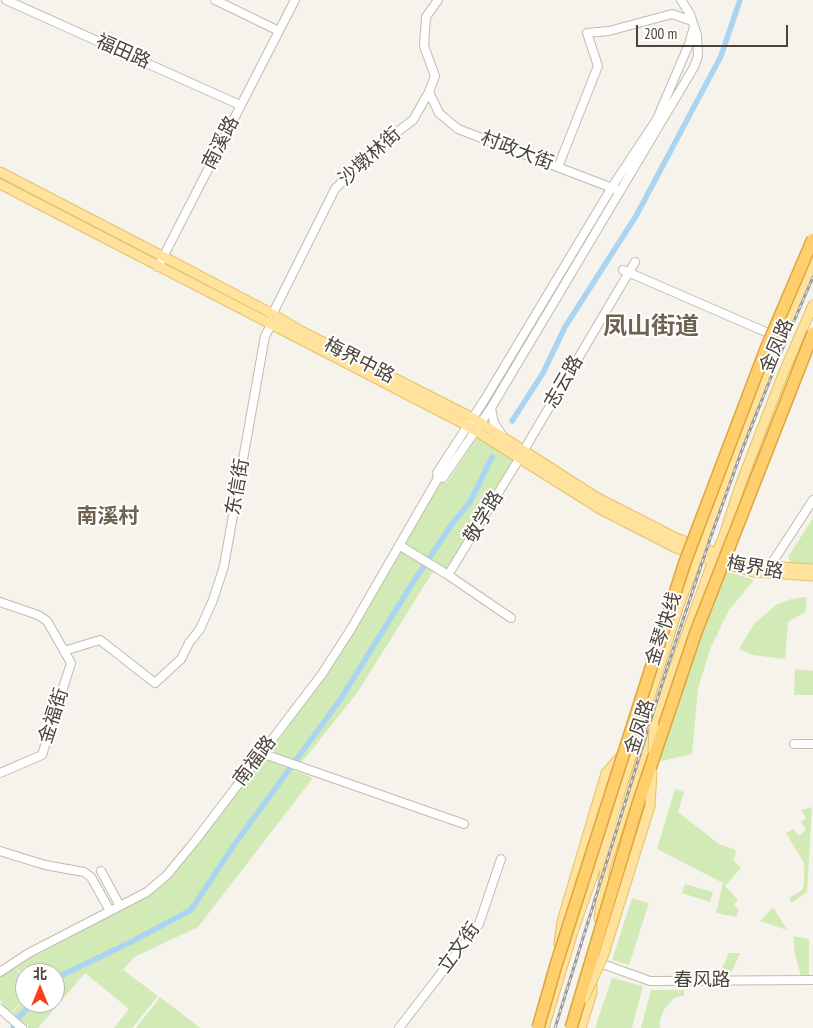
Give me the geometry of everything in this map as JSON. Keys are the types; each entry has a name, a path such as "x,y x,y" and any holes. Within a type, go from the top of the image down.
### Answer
{"highway":[{"name":"金琴快线","path":"538,1028 556,965 685,562 766,349 813,239"},
{"name":"金琴快线","path":"575,1027 638,804 696,632 813,333"}],"main road":[{"name":"梅界中路","path":"0,172 164,257 472,425 519,459 600,509 674,547 715,556"},
{"name":"梅界中路","path":"0,184 271,325 472,425 481,423 596,497 684,541 700,552"},
{"name":"金凤路","path":"544,1028 573,932 604,843 678,608 700,552 746,420 813,263"},
{"name":"金凤路","path":"575,1027 592,993 605,868 744,474 783,374 813,305"},
{"path":"684,541 698,540 706,534"},
{"path":"723,538 723,547 734,560"},
{"path":"715,556 770,566 813,569"},
{"name":"梅界路","path":"715,556 765,574 813,576"},
{"path":"575,1027 603,957 650,806 654,726"},
{"path":"556,965 562,921 606,773 637,737"}],"street":[{"name":"福田路","path":"6,0 240,105"},
{"path":"215,0 279,30"},
{"name":"南溪路","path":"158,267 295,0"},
{"name":"沙墩林街","path":"272,315 335,189 367,155 412,120 429,92 435,76 424,46 426,17 438,0"},
{"path":"481,423 694,67 698,56 697,35 681,0"},
{"path":"558,167 598,66 588,33 609,32 672,14 693,24"},
{"name":"南福路","path":"0,971 29,953 147,892 167,875 322,674 351,629 438,478 438,473 472,425 612,187 658,119 689,44 693,24"},
{"name":"村政大街","path":"429,92 439,113 458,129 620,190"},
{"name":"志云路","path":"524,450 626,272 635,262"},
{"path":"626,272 780,338"},
{"name":"东信街","path":"64,651 100,640 155,683 181,659 189,643 200,629 224,566 265,336 271,325"},
{"path":"491,408 494,423 502,435"},
{"name":"敬学路","path":"448,575 519,459"},
{"path":"534,468 539,459"},
{"path":"770,566 813,500"},
{"path":"399,545 448,575 511,618"},
{"path":"0,602 47,620 64,651"},
{"name":"金福街","path":"0,773 42,755 71,663 64,651"},
{"path":"794,744 813,744"},
{"path":"261,753 464,824"},
{"path":"0,851 45,865 84,872 91,877 110,911"},
{"name":"立文街","path":"399,1028 479,924 500,859"},
{"path":"101,871 120,906"},
{"name":"春风路","path":"595,961 650,981 813,980"},
{"path":"0,1009 22,1028"}],"green space":[{"path":"477,437 513,460 446,569 432,573 357,693 302,762 270,751 322,681 441,483 447,483"},
{"path":"813,518 813,564 791,563 788,557"},
{"path":"722,570 754,580 729,610 711,647 698,688 692,754 657,762"},
{"path":"807,597 805,612 788,622 785,659 752,655 739,649 754,624 776,605 791,599"},
{"path":"795,669 813,671 813,695 794,695"},
{"path":"263,758 313,778 198,927 134,957 123,970 158,996 132,1028 114,1028 129,1009 85,973 65,996 65,963 22,963 148,895"},
{"path":"675,789 684,792 678,812 719,844 736,850 734,861 741,868 725,886 738,900 734,905 739,910 736,917 716,913 723,883 657,849"},
{"path":"812,807 807,892 791,903 789,898 802,890 804,885 804,863 786,833 793,829 799,836 806,830 801,822 806,818 801,810"},
{"path":"685,884 713,892 710,902 682,893"},
{"path":"632,898 649,903 629,965 612,960"},
{"path":"773,907 787,930 760,921"},
{"path":"793,936 809,939 809,978 802,979 795,955"},
{"path":"729,953 740,953 730,975 719,974"},
{"path":"15,966 15,1009 11,1013 0,1000 0,975"},
{"path":"612,978 643,986 632,1028 595,1028"},
{"path":"651,990 684,990 684,995 674,998 665,1008 660,1019 660,1028 641,1028"},
{"path":"160,997 200,1028 136,1028"},
{"path":"15,1010 15,1013 51,1013 38,1028 29,1028 12,1013"}],"waterway":[{"path":"512,421 543,373 565,327 636,216 721,56 740,0"},
{"path":"65,974 129,943 191,910 234,845 340,700 412,584 452,524 470,502 492,457"},
{"path":"13,1028 15,1021 23,1013"}],"railway":[{"path":"555,1028 667,668 710,539 742,450 813,277"}],"district":[{"name":"凤山街道","path":"651,327"},
{"name":"南溪村","path":"108,517"}]}
